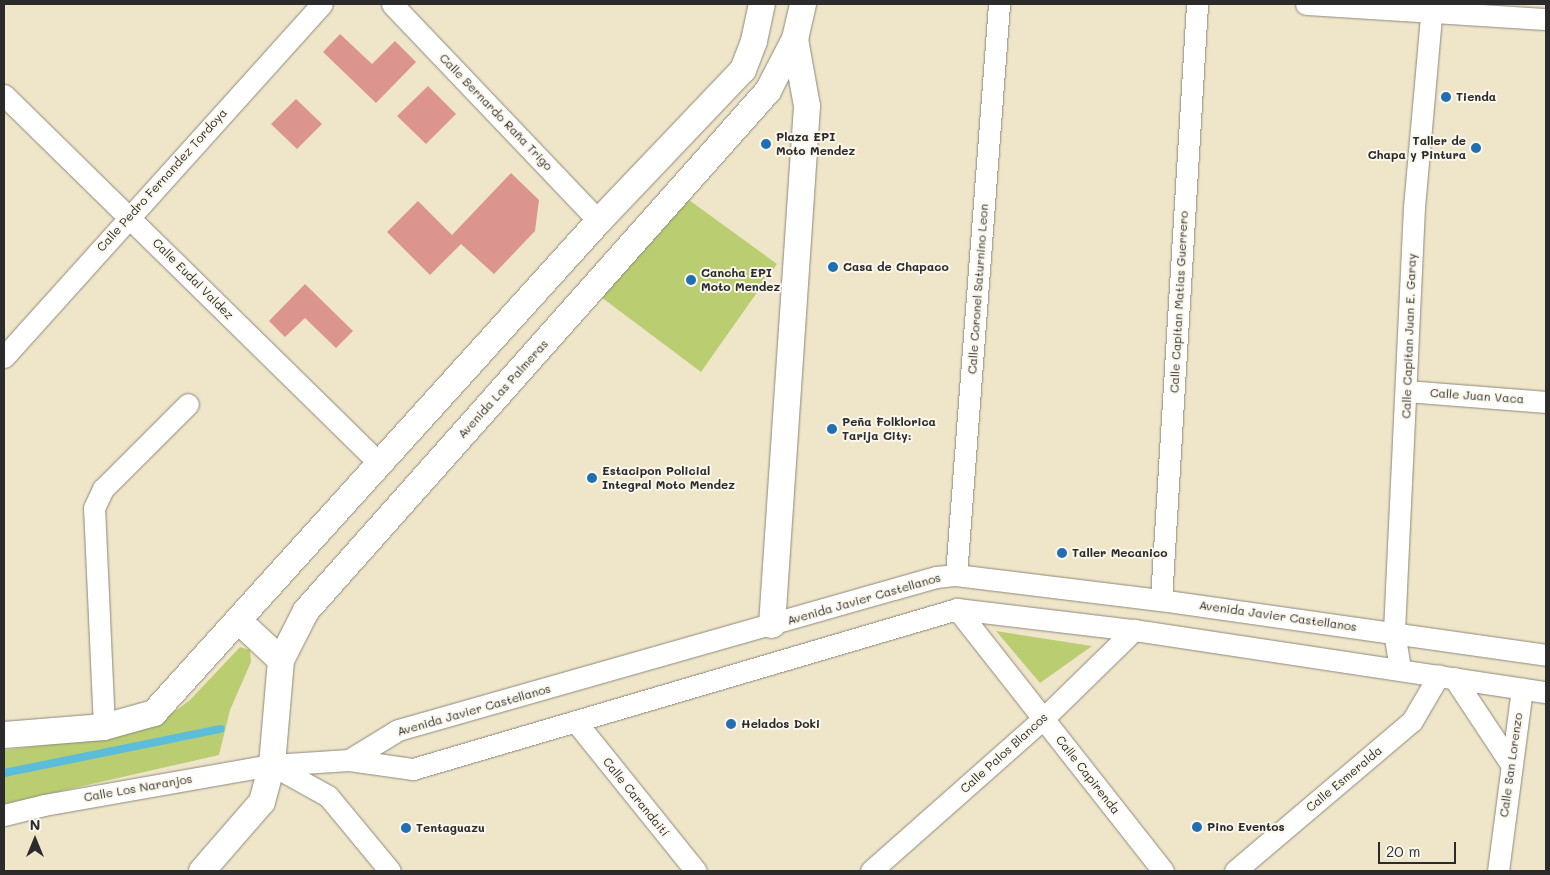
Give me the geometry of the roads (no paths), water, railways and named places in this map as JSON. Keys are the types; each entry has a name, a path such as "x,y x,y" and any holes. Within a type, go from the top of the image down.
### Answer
{"street":[{"name":"Calle Pedro Fernandez Tordoya","path":"4,357 129,216 322,4"},
{"name":"Calle Bernardo Raña Trigo","path":"392,4 599,221"},
{"path":"4,735 104,727 154,713 381,465 599,221 742,70 754,41 762,4"},
{"name":"Avenida Las Palmeras","path":"202,871 262,802 272,765 281,660 306,611 768,91 795,39 803,4"},
{"name":"Calle Coronel Saturnino Leon","path":"956,575 999,4"},
{"name":"Calle Capitan Matias Guerrero","path":"1162,600 1197,4"},
{"path":"1306,4 1432,8 1546,19"},
{"name":"Calle Capitan Juan E. Garay","path":"1400,669 1394,631 1407,392 1414,207 1432,8"},
{"name":"Avenida Las Palmeras","path":"772,625 807,106 795,39"},
{"name":"Calle Eudal Valdez","path":"4,95 381,465"},
{"name":"Calle Juan Vaca","path":"1407,392 1546,402"},
{"path":"104,727 94,508 103,488 188,404"},
{"name":"Avenida Javier Castellanos","path":"349,760 398,730 936,577 956,575 1394,631 1546,655"},
{"name":"Avenida Javier Castellanos","path":"272,765 349,760 413,769 957,609 1134,630 1546,692"},
{"name":"Calle Capirenda","path":"957,609 1163,871"},
{"path":"239,621 281,660"},
{"name":"Calle Palos Blancos","path":"871,871 1044,718 1134,630"},
{"path":"1446,677 1510,764"},
{"name":"Calle Esmeralda","path":"1235,871 1412,721 1446,677"},
{"name":"Calle San Lorenzo","path":"1498,871 1510,764 1522,689"},
{"name":"Calle Carandaití","path":"576,722 696,871"},
{"path":"272,765 328,796 390,871"},
{"name":"Calle Los Naranjos","path":"4,815 44,805 272,765"}],"waterway":[{"path":"4,773 221,729"}],"place":[{"name":"Tienda","path":"1446,97"},
{"name":"Plaza EPI Moto Mendez","path":"766,144"},
{"name":"Taller de Chapa y Pintura","path":"1476,148"},
{"name":"Casa de Chapaco","path":"833,267"},
{"name":"Cancha EPI Moto Mendez","path":"691,280"},
{"name":"Peña Folklorica Tarija City:","path":"832,429"},
{"name":"Estacipon Policial Integral Moto Mendez","path":"592,478"},
{"name":"Taller Mecanico","path":"1062,553"},
{"name":"Helados Doki","path":"731,724"},
{"name":"Pino Eventos","path":"1197,827"},
{"name":"Tentaguazu","path":"406,828"}]}
